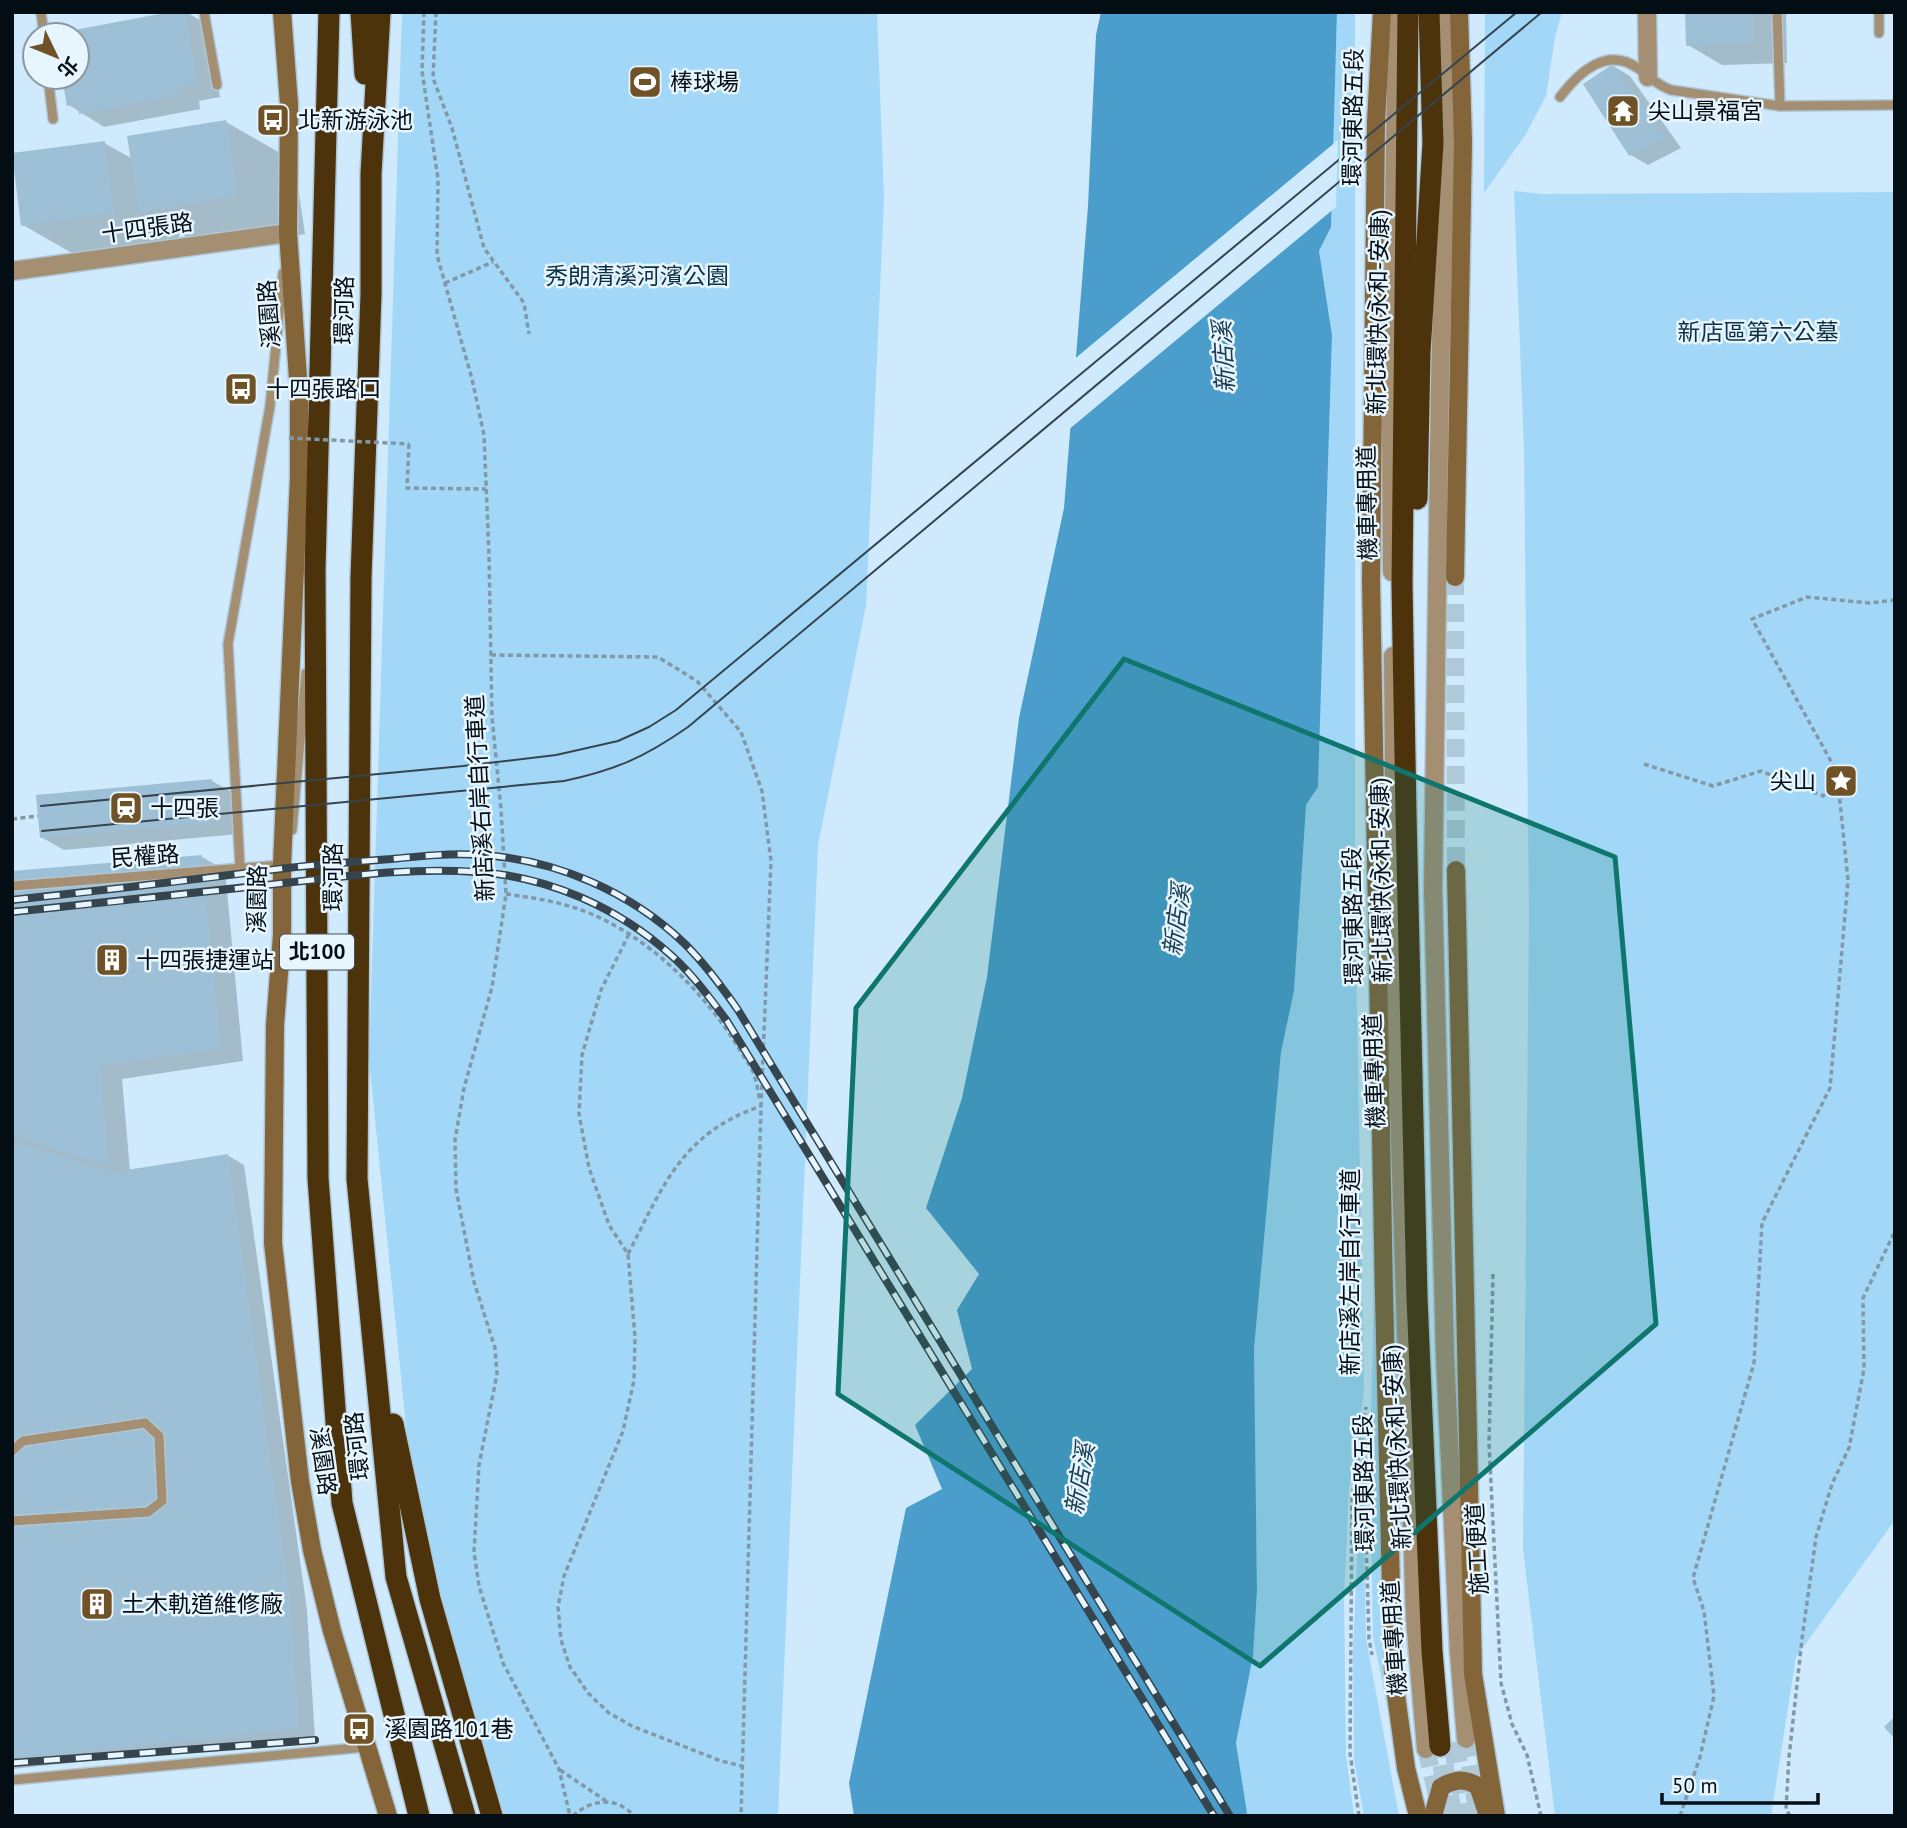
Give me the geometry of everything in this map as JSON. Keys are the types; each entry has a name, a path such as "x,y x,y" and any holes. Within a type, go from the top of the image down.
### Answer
{"highway":[{"name":"環河路","path":"331,12 316,570 318,1178 342,1503 419,1816"},
{"path":"361,12 371,174"},
{"name":"環河路","path":"380,12 371,174 371,295 361,578 357,1179 396,1577 464,1816"},
{"name":"新北環快(永和-安康)","path":"1408,12 1402,570 1405,815 1417,1298 1432,1651 1446,1744"},
{"name":"新北環快(永和-安康)","path":"1429,12 1433,142 1419,365 1417,815 1446,1744"},
{"path":"371,1317 430,1599 492,1816"}],"main road":[{"name":"溪園路","path":"282,12 289,104 288,233 299,393 299,466 282,865 282,935 275,1025 273,1242 300,1481 312,1550 332,1631 388,1816"},
{"name":"環河東路五段","path":"1382,12 1376,122 1371,581 1385,1324 1393,1673 1406,1769 1418,1816"},
{"path":"1455,577 1463,142 1459,12"},
{"path":"1456,870 1473,1674 1496,1816"},
{"path":"1433,1816 1441,1787 1452,1781 1466,1779 1478,1786 1488,1816"}],"street":[{"name":"機車專用道","path":"1397,12 1391,420 1396,1013 1415,1619 1446,1744"},
{"path":"1443,12 1446,142 1433,888 1446,1355 1459,1654 1446,1744"},
{"path":"1647,12 1648,77"},
{"name":"十四張路","path":"12,271 288,233"}],"lane":[{"path":"204,12 217,85"},
{"path":"1777,12 1780,106"},
{"path":"1879,12 1879,33"},
{"path":"1560,97 1575,76 1587,68 1603,62 1621,60 1637,67 1659,86 1671,90 1780,106 1895,105"},
{"path":"50,91 53,119"},
{"path":"240,868 228,644 270,406 288,233"},
{"path":"282,935 316,570"},
{"name":"民權路","path":"12,886 282,865"},
{"path":"12,1451 23,1441 145,1423 159,1436 162,1501 148,1512 12,1521"},
{"path":"12,1780 366,1747"}],"path":[{"name":"新店溪右岸自行車道","path":"424,12 422,71 438,179 437,255 472,379 484,435 492,716 506,894 492,987 464,1088 456,1140 456,1189 474,1282 495,1348 497,1374 479,1465 474,1552 479,1586 503,1663 559,1769"},
{"path":"436,12 433,78 452,128 484,248 524,303 529,334"},
{"path":"424,84 433,78"},
{"path":"445,283 493,262"},
{"path":"289,438 409,444 407,488 486,489"},
{"path":"1680,1816 1700,1758 1714,1696 1704,1611 1693,1578 1754,1363 1762,1223 1830,1088 1848,880 1837,772 1752,620 1807,597 1870,603 1895,600"},
{"path":"491,654 659,657 697,681 741,732 762,791 771,861 761,1106 741,1816"},
{"path":"1644,764 1713,786 1761,771 1823,796 1837,772"},
{"path":"12,819 38,816"},
{"path":"506,894 553,901 590,914 629,934 686,983 724,1025 754,1073 761,1106"},
{"path":"629,934 601,990 582,1055 579,1114 589,1168 609,1225 628,1255 635,1337 634,1380 623,1431 564,1576 558,1607 561,1640 570,1667 588,1693 609,1713 644,1731 721,1761 742,1766"},
{"path":"628,1255 662,1186 682,1158 707,1133 734,1115 761,1106"},
{"path":"1790,1816 1787,1810 1789,1757 1816,1537 1832,1484 1849,1448 1864,1368 1863,1298 1895,1231"},
{"name":"施工便道","path":"1493,1274 1489,1443 1501,1683 1512,1724 1527,1755 1541,1816"},
{"name":"新店溪左岸自行車道","path":"1359,1816 1350,1753 1352,1498 1366,1405"},
{"path":"559,1769 572,1816 581,1808 606,1801"},
{"path":"559,1769 606,1801 620,1805 634,1816"}],"highlighted area":[{"path":"1124,659 1615,857 1656,1324 1260,1666 838,1394 856,1008"}],"green space":[{"name":"秀朗清溪河濱公園","path":"402,12 877,12 884,199 866,605 818,845 778,1816 503,1816 442,1606 408,1446 369,1059"},
{"path":"1337,12 1355,12 1355,908 1364,1392 1349,1488 1344,1599 1346,1755 1354,1816 1244,1816 1247,1813 1236,1743 1253,1656 1257,1591 1254,1349 1281,1052 1294,991 1306,805 1318,787 1332,335 1319,251 1331,227"},
{"path":"1485,12 1562,12 1555,37 1546,96 1526,134 1484,193"},
{"name":"新店區第六公墓","path":"1514,191 1543,194 1895,192 1895,1520 1796,1657 1771,1816 1555,1816 1523,1549 1529,915 1524,450"},
{"path":"1374,1281 1389,1678 1414,1816 1409,1816 1373,1636 1370,1464"},
{"path":"1362,1451 1366,1639 1399,1816 1364,1816 1354,1760 1353,1652"}],"water":[{"name":"新店溪","path":"1101,12 1337,12 1331,227 1319,251 1332,335 1318,787 1306,805 1294,991 1281,1052 1254,1349 1257,1591 1253,1656 1236,1743 1247,1813 1244,1816 854,1816 849,1783 906,1508 942,1489 915,1425 972,1369 957,1310 979,1274 926,1208 962,1098 987,977 1019,718 1064,508 1088,206 1096,35"}],"pier":[{"path":"1338,140 1336,207 1067,431 1072,361"}],"building":[{"path":"170,12 185,12 198,84 176,88 178,96 79,114 77,104 67,106 64,91 91,91 91,27"},
{"path":"1685,12 1753,12 1753,44 1686,46"},
{"name":"尖山景福宮","path":"1613,64 1666,138 1629,156 1583,84"},
{"path":"226,120 238,196 139,212 127,136"},
{"path":"105,141 114,213 21,226 12,153"},
{"path":"212,779 215,822 40,838 36,795"},
{"name":"十四張捷運站","path":"202,855 221,1049 100,1066 109,1167 12,1136 12,871"},
{"path":"12,1140 114,1172 228,1154 290,1600 299,1729 12,1759"},
{"path":"1895,1716 1895,1739 1884,1727"}],"tunnel":[{"path":"1455,577 1456,870"},
{"path":"1466,1739 1478,1816"},
{"path":"1453,1742 1468,1816"},
{"path":"1426,1749 1439,1804"},
{"path":"1443,1765 1452,1816"}],"tram line":[{"path":"41,806 556,755 618,741 649,727 676,710 1517,12"},
{"path":"42,831 564,781 615,767 658,747 688,727 1542,12"}],"railway":[{"path":"12,900 300,867 470,854 509,858 564,871 616,894 664,925 699,960 738,1010 1230,1816"},
{"path":"12,912 351,876 401,872 476,872 530,880 556,888 606,909 651,939 687,971 727,1021 1214,1816"},
{"path":"12,1763 315,1740"}],"place":[{"name":"棒球場","path":"645,82"},
{"name":"尖山景福宮","path":"1623,111"},
{"name":"北新游泳池","path":"273,120"},
{"name":"十四張路口","path":"241,389"},
{"name":"尖山","path":"1841,781"},
{"name":"十四張","path":"126,808"},
{"name":"十四張捷運站","path":"112,960"},
{"name":"土木軌道維修廠","path":"97,1604"},
{"name":"溪園路101巷","path":"359,1729"}]}
